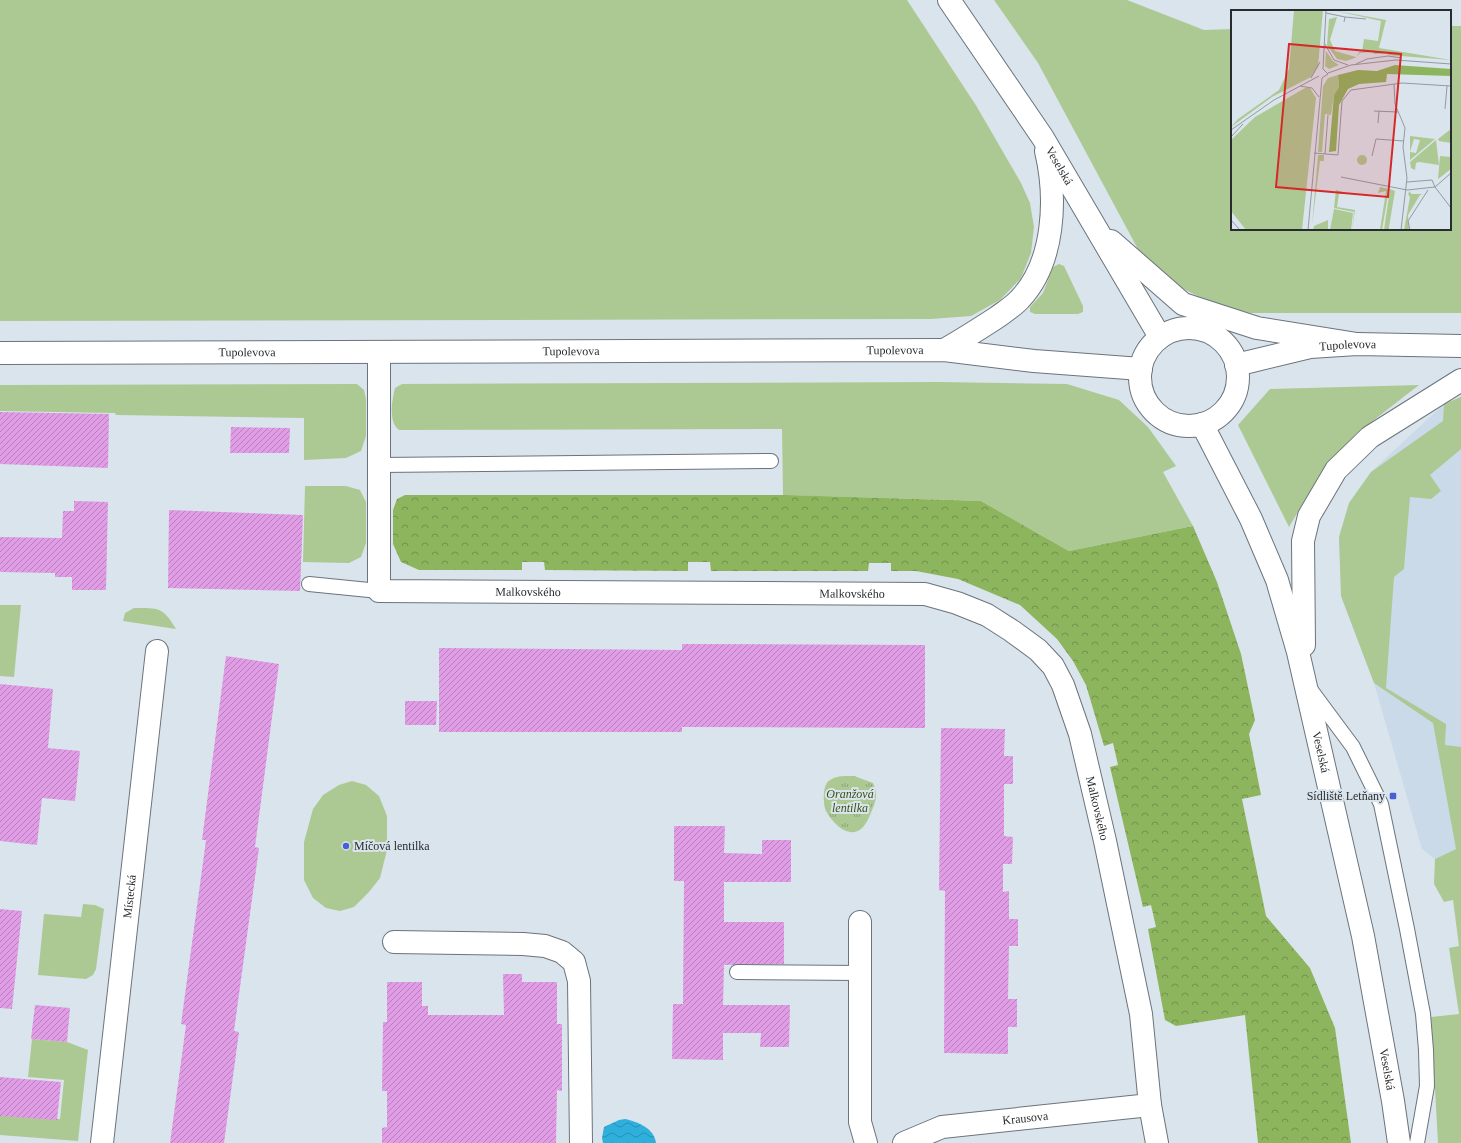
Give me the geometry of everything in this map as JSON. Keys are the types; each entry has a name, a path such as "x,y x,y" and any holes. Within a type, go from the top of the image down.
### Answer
{"street":[{"name":"Veselská","path":"949,0 1043,138 1160,337"},
{"path":"944,350 989,322 1020,299 1035,278 1044,259 1052,212 1052,187 1049,162 1043,138"},
{"path":"1096,227 1182,304 1257,328 1357,344"},
{"path":"1188,328 1206,331 1222,341 1234,357 1236,365 1238,384 1231,402 1226,409 1218,416 1202,424 1192,426 1173,423 1157,413 1145,398 1140,379 1141,369 1148,351 1160,337 1178,329 1188,328"},
{"name":"Tupolevova","path":"1236,365 1310,347 1357,344 1461,346"},
{"name":"Tupolevova","path":"0,353 944,350 1034,361 1141,369"},
{"path":"379,352 379,592"},
{"path":"1304,682 1303,541 1309,516 1336,470 1370,437 1461,380"},
{"name":"Veselská","path":"1202,424 1251,519 1277,580 1298,652 1338,821 1363,936 1392,1094 1399,1143"},
{"name":"Malkovského","path":"379,592 925,594 957,602 987,615 1012,631 1038,650 1053,666 1063,685 1080,734 1105,841 1141,1014 1150,1105 1156,1143"},
{"name":"Místecká","path":"102,1143 157,651"},
{"path":"860,922 860,1122 866,1143"},
{"path":"394,942 545,946 562,952 574,962 579,981 581,1143"},
{"name":"Krausova","path":"904,1143 942,1127 1150,1105"}],"lane":[{"path":"379,465 772,461"},
{"path":"309,584 379,592"},
{"path":"1304,682 1353,747 1381,804 1412,952 1423,1014 1427,1086 1417,1143"},
{"path":"737,972 860,974"}],"shaded area":[{"path":"1461,397 1461,851 1456,849 1435,859 1422,849 1374,683 1341,596 1339,537 1349,503 1371,472 1444,404"}],"green space":[{"path":"0,0 907,0 977,107 1021,183 1030,203 1034,227 1031,253 1021,278 1000,300 971,316 931,319 0,321"},
{"path":"994,0 1127,0 1204,30 1231,29 1231,230 1451,230 1451,26 1461,26 1461,313 1250,313 1211,303 1180,287 1140,253 1038,63"},
{"path":"1059,264 1064,266 1083,306 1083,312 1078,314 1035,314 1030,312 1030,307 1043,293 1053,267"},
{"path":"938,382 1067,384 1119,400 1148,427 1176,466 1163,472 1193,526 1069,551 981,501 783,495 782,429 399,430 393,422 392,416 395,388 402,384"},
{"path":"357,384 364,390 366,399 366,436 361,451 346,458 304,460 304,418 116,415 115,413 0,411 0,385"},
{"path":"1419,385 1356,434 1325,466 1289,527 1238,425 1270,389"},
{"path":"1461,397 1461,449 1430,475 1441,491 1431,499 1410,497 1404,569 1394,577 1386,688 1446,724 1445,745 1461,747 1461,1143 1438,1143 1431,1017 1459,1014 1449,948 1459,946 1453,900 1444,902 1434,884 1435,859 1456,849 1433,723 1374,683 1341,596 1339,537 1349,503 1371,472 1443,421 1444,404"},
{"path":"305,486 346,486 360,490 366,502 366,543 361,557 349,563 303,562"},
{"path":"405,495 787,495 981,501 1069,551 1193,526 1217,582 1241,654 1255,720 1249,734 1261,795 1242,799 1266,916 1310,968 1335,1028 1351,1143 1258,1143 1245,1015 1176,1026 1165,1020 1148,929 1156,927 1151,905 1143,907 1110,767 1118,765 1113,743 1104,746 1086,685 1073,661 1057,639 1020,605 958,579 916,571 891,571 891,563 869,563 868,571 711,571 710,562 688,562 688,571 545,570 544,562 522,562 522,570 419,570 401,562 393,544 393,510 397,499"},
{"path":"0,605 21,605 14,677 0,676"},
{"path":"134,608 160,610 167,616 176,629 123,621 125,613"},
{"name":"Oranžová lentilka","path":"854,776 873,783 876,792 876,799 870,815 860,830 848,832 836,825 826,811 824,804 824,790 827,782 833,778"},
{"name":"Míčová lentilka","path":"352,781 366,785 379,796 387,816 387,850 380,878 354,907 340,911 326,908 313,898 304,880 304,842 313,809 323,795 339,785"},
{"path":"83,904 95,905 104,909 96,969 93,975 86,979 38,975 44,914 81,917"},
{"path":"32,1039 67,1042 88,1050 78,1141 0,1135 0,1114 60,1119 64,1080 28,1077"}],"water":[{"path":"625,1119 645,1126 652,1133 656,1143 603,1143 602,1138 604,1127 619,1120"}],"building":[{"path":"0,412 109,414 108,468 0,464"},
{"path":"231,427 290,428 289,453 230,453"},
{"path":"74,501 108,502 106,590 72,590 72,577 55,577 55,573 0,572 0,537 62,538 63,511 74,511"},
{"path":"169,510 303,515 300,591 168,588"},
{"path":"682,644 925,645 925,728 682,727 682,732 439,732 439,648 682,650"},
{"path":"226,656 279,664 255,847 259,848 234,1031 239,1032 224,1143 170,1143 186,1025 181,1024 206,840 202,840"},
{"path":"0,684 53,689 48,748 80,751 75,801 42,798 37,845 0,841"},
{"path":"405,701 437,701 436,725 405,725"},
{"path":"941,728 1005,729 1004,756 1013,756 1013,784 1004,784 1004,836 1013,837 1012,864 1003,864 1003,892 1009,891 1009,919 1018,919 1018,946 1009,946 1008,999 1017,999 1017,1027 1008,1027 1008,1054 944,1053 945,891 939,890"},
{"path":"674,826 725,826 724,853 762,854 762,840 791,840 791,882 724,882 724,922 784,922 784,964 724,965 723,1005 790,1005 789,1047 760,1047 761,1033 723,1033 723,1060 672,1059 673,1004 683,1004 684,881 674,881"},
{"path":"0,909 22,911 12,1009 0,1008"},
{"path":"503,974 522,974 522,982 557,982 557,1024 562,1024 562,1091 557,1090 556,1143 382,1143 382,1128 387,1127 387,1091 382,1091 383,1022 387,1022 387,982 422,982 422,1006 428,1006 428,1015 504,1015"},
{"path":"35,1005 70,1008 67,1042 31,1039"},
{"path":"0,1077 61,1082 57,1120 0,1116"}],"place":[{"name":"Sídliště Letňany","path":"1393,796"},
{"name":"Míčová lentilka","path":"346,846"}]}
